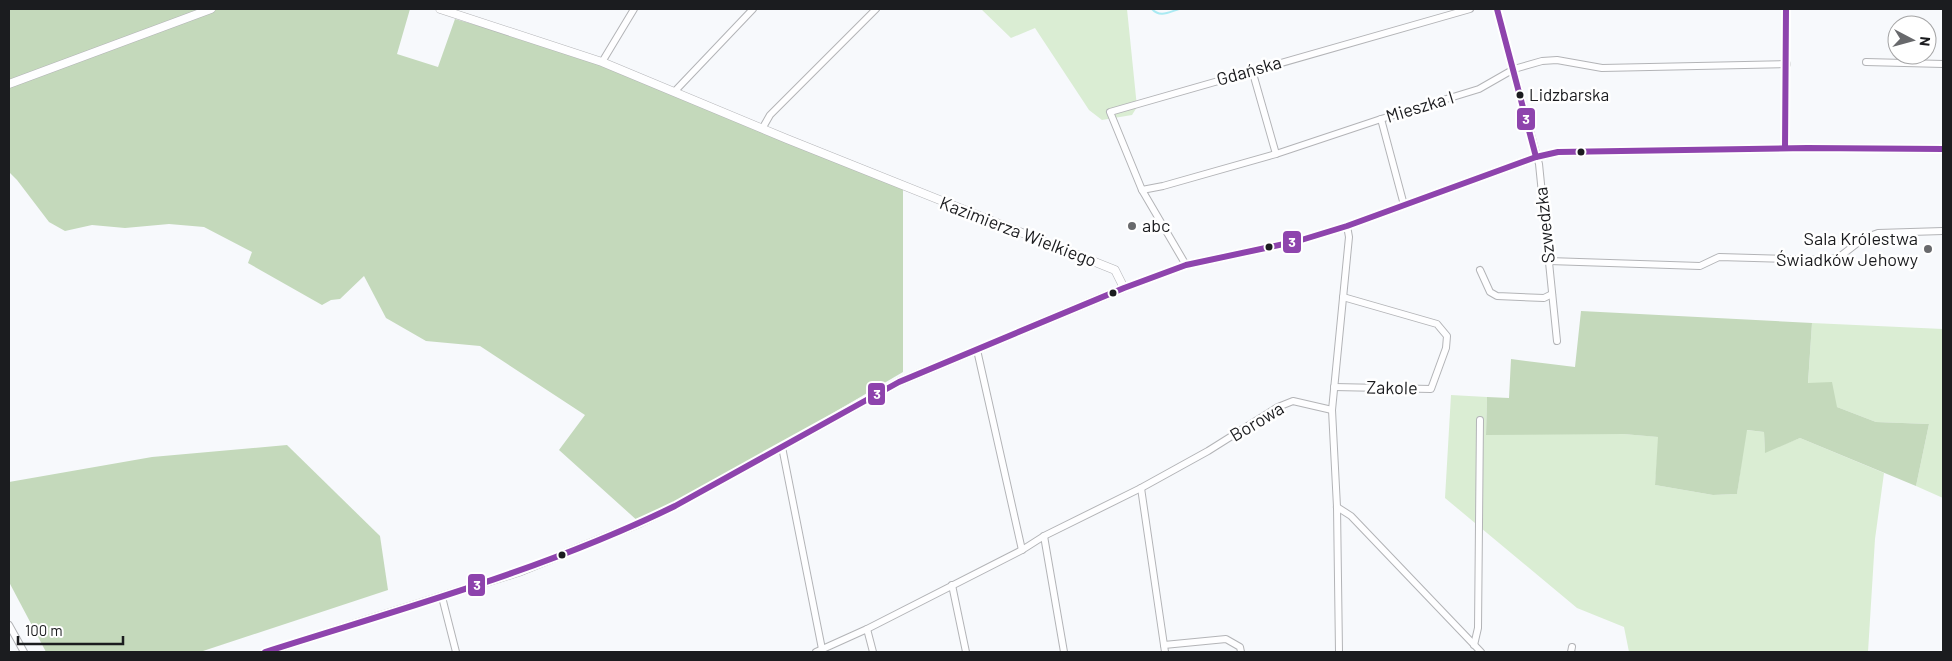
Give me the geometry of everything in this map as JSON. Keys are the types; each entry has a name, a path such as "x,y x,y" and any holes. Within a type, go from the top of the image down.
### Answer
{"street":[{"path":"9,84 211,9"},
{"name":"Kazimierza Wielkiego","path":"440,9 602,62 902,186 1115,270 1124,288"},
{"path":"602,62 634,9"},
{"path":"675,91 754,9"},
{"path":"762,129 770,115 876,9"},
{"name":"Gdańska","path":"1142,190 1110,112 1470,9"},
{"path":"1497,9 1536,157"},
{"path":"1785,148 1786,9"},
{"name":"Mieszka I","path":"1142,190 1163,186 1276,154 1479,89 1514,69 1542,61 1557,60 1602,68 1787,64"},
{"path":"1866,62 1943,64"},
{"path":"1252,70 1276,154"},
{"path":"1381,119 1404,204"},
{"path":"265,652 519,572 640,523 675,506 899,382 1124,288 1186,265 1298,241 1347,226 1536,157 1558,152 1785,148 1943,149"},
{"name":"Szwedzka","path":"1536,157 1539,164 1557,341"},
{"path":"1142,190 1186,265"},
{"path":"1339,652 1337,508 1332,410 1349,237 1347,226"},
{"path":"1549,261 1700,266 1719,258 1823,260 1838,258 1864,238 1878,234 1943,231"},
{"path":"1480,270 1490,292 1497,296 1544,298 1552,294"},
{"name":"Zakole","path":"1334,387 1431,389 1446,348 1447,336 1437,324 1343,297"},
{"path":"976,350 1022,550"},
{"name":"Borowa","path":"819,651 867,629 1022,550 1044,536 1141,488 1208,451 1278,407 1293,401 1332,410"},
{"path":"1474,644 1478,628 1480,420"},
{"path":"782,447 819,651"},
{"path":"1141,488 1165,649 1226,639 1240,647 1241,652"},
{"path":"1337,508 1351,516 1482,652"},
{"path":"1044,536 1064,652"},
{"path":"952,585 966,652"},
{"path":"442,597 456,652"},
{"path":"9,625 24,652"},
{"path":"867,629 873,652"}],"green space":[{"path":"9,9 410,9 397,54 438,67 455,19 602,62 903,186 903,372 675,506 640,523 559,450 585,415 480,346 426,341 386,318 364,276 340,299 331,300 322,305 248,263 252,252 204,227 169,224 125,228 92,225 65,231 49,222 9,172"},
{"path":"981,9 1127,9 1137,107 1132,115 1102,120 1089,110 1035,28 1011,38"},
{"path":"1581,311 1812,323 1808,383 1832,382 1837,407 1876,422 1929,424 1916,486 1800,438 1765,453 1764,432 1747,430 1737,494 1713,495 1655,485 1658,437 1623,434 1486,435 1487,397 1509,398 1511,359 1575,367"},
{"path":"1812,323 1943,329 1943,498 1916,486 1929,424 1876,422 1837,407 1808,384"},
{"path":"1451,395 1487,397 1486,434 1623,434 1659,437 1655,485 1713,495 1737,494 1746,430 1764,432 1765,452 1800,438 1884,473 1875,539 1868,652 1629,652 1624,627 1577,608 1445,498"},
{"path":"287,445 380,536 388,590 200,652 46,652 9,582 9,482 152,457"}],"waterway":[{"path":"1152,9 1161,14 1179,9"}],"transit line":[{"name":"3","path":"1497,9 1536,157"},
{"name":"3","path":"1785,148 1786,9"},
{"name":"3","path":"265,652 524,569 625,529 675,506 899,382 1124,288 1186,265 1298,241 1347,226 1536,157 1558,152 1807,148 1943,149"}],"place":[{"name":"Lidzbarska","path":"1520,95"},
{"name":"abc","path":"1132,226"},
{"name":"Sala Królestwa Świadków Jehowy","path":"1928,249"}]}
